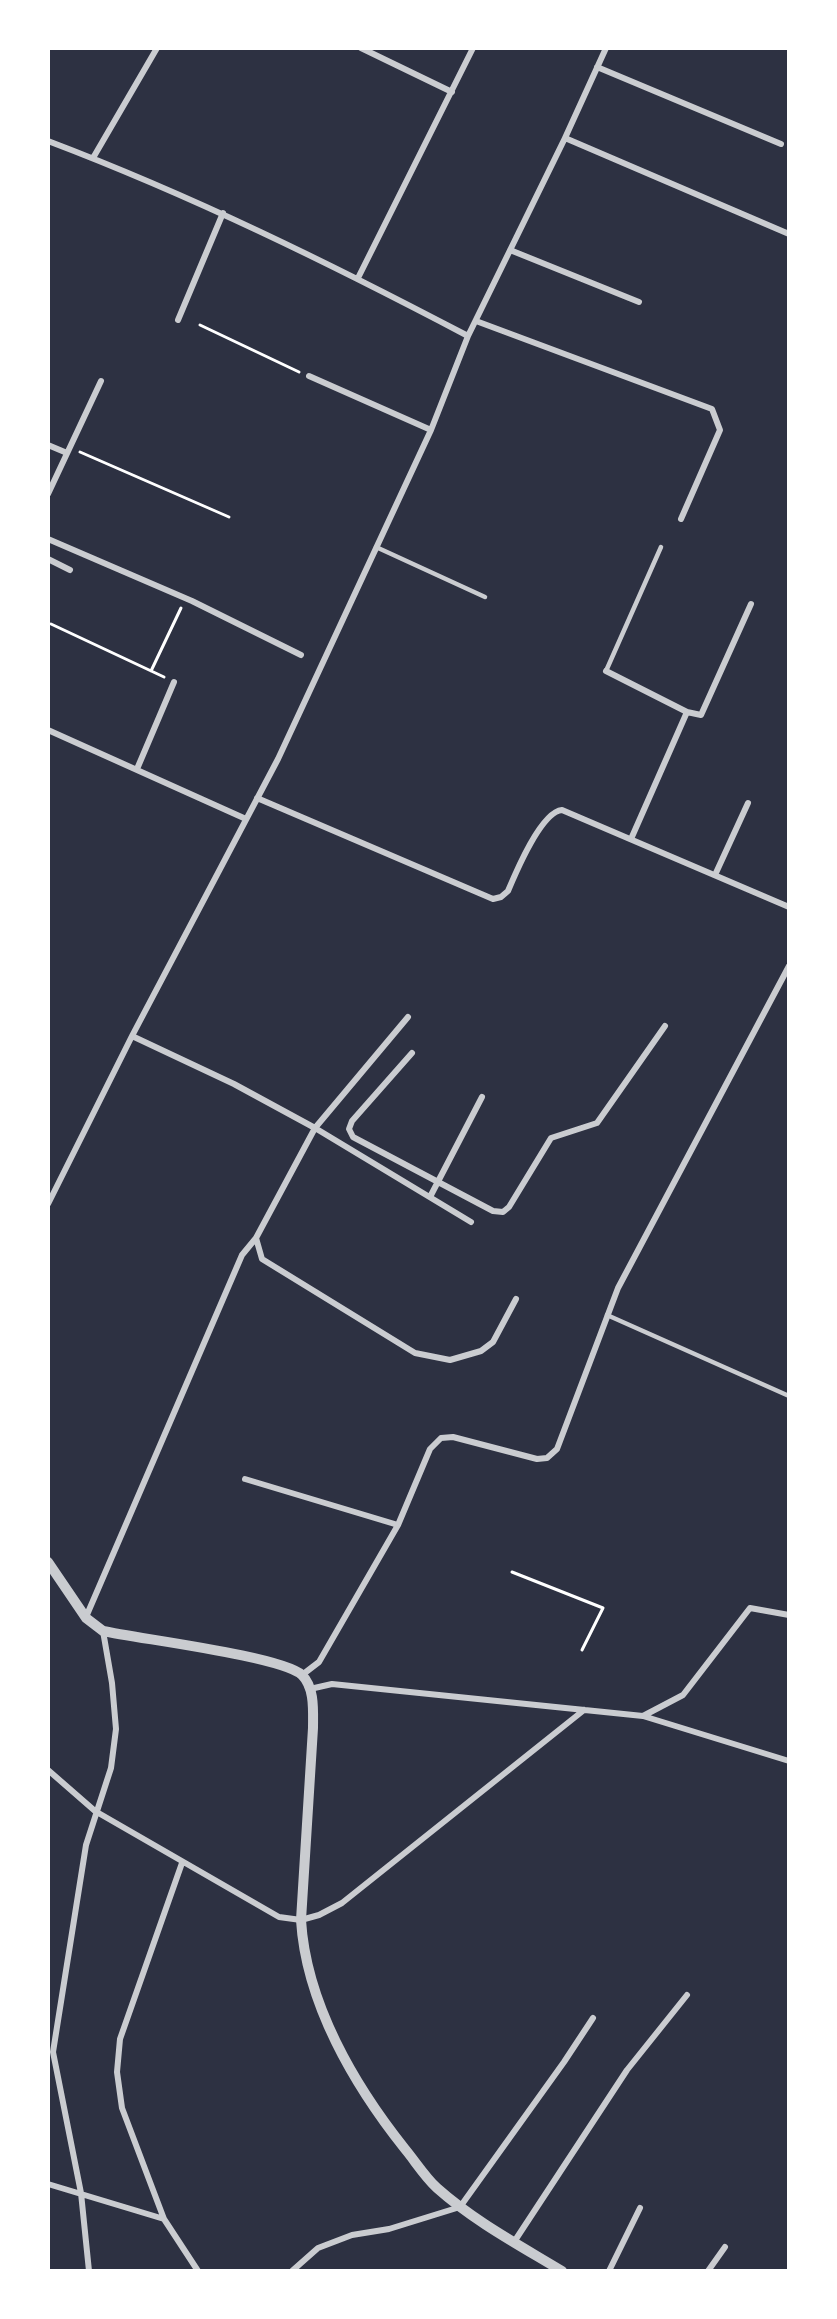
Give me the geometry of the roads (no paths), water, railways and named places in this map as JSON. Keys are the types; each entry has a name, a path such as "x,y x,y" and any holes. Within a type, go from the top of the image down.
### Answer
{"street":[{"path":"93,158 157,48"},
{"path":"361,48 452,92"},
{"path":"358,278 473,48"},
{"path":"48,1204 132,1036 278,759 431,430 468,336 565,138 606,48"},
{"path":"597,67 781,144"},
{"path":"565,138 789,234"},
{"path":"48,141 223,213 358,278 468,336"},
{"path":"178,320 223,213"},
{"path":"510,250 639,302"},
{"path":"476,321 712,409 720,430 681,519"},
{"path":"309,376 431,430"},
{"path":"48,494 101,381"},
{"path":"48,445 68,450"},
{"path":"48,539 186,598 302,655"},
{"path":"48,559 70,570"},
{"path":"606,671 687,712 701,715 751,604"},
{"path":"137,769 174,682"},
{"path":"631,839 687,712"},
{"path":"48,730 246,819"},
{"path":"257,798 493,899 505,894 543,822 557,810 575,814 789,907"},
{"path":"715,875 748,803"},
{"path":"306,1682 398,1525 430,1449 441,1438 453,1437 537,1459 547,1458 557,1449 618,1288 788,970"},
{"path":"86,1618 242,1255 256,1238 315,1128 408,1017"},
{"path":"412,1053 352,1121 349,1129 353,1137 493,1211 503,1212 509,1207 551,1138 597,1123 665,1026"},
{"path":"132,1036 234,1084 315,1128 471,1222"},
{"path":"430,1197 482,1097"},
{"path":"256,1238 262,1259 415,1353 450,1360 481,1351 493,1342 516,1299"},
{"path":"245,1479 398,1525"},
{"path":"48,1562 86,1618 103,1631 253,1658 294,1669 306,1682 313,1728 301,1920 302,1950 308,1972 341,2056 384,2122 435,2186 460,2207 562,2271"},
{"path":"643,1716 683,1695 750,1608 789,1615"},
{"path":"89,2271 81,2193 53,2052 86,1845 111,1768 116,1729 112,1683 103,1631"},
{"path":"306,1682 643,1716 789,1761"},
{"path":"48,1770 95,1812 279,1917 301,1920 319,1915 342,1903 584,1710"},
{"path":"183,1863 120,2039 117,2072 122,2108 164,2219 198,2271"},
{"path":"514,2242 627,2070 687,1995"},
{"path":"292,2271 318,2248 352,2235 389,2229 460,2207 558,2072 592,2018"},
{"path":"48,2184 164,2219"},
{"path":"609,2271 640,2208"},
{"path":"708,2271 725,2247"}],"lane":[{"path":"606,671 661,546"},
{"path":"376,547 485,597"},
{"path":"607,1316 789,1396"}]}
